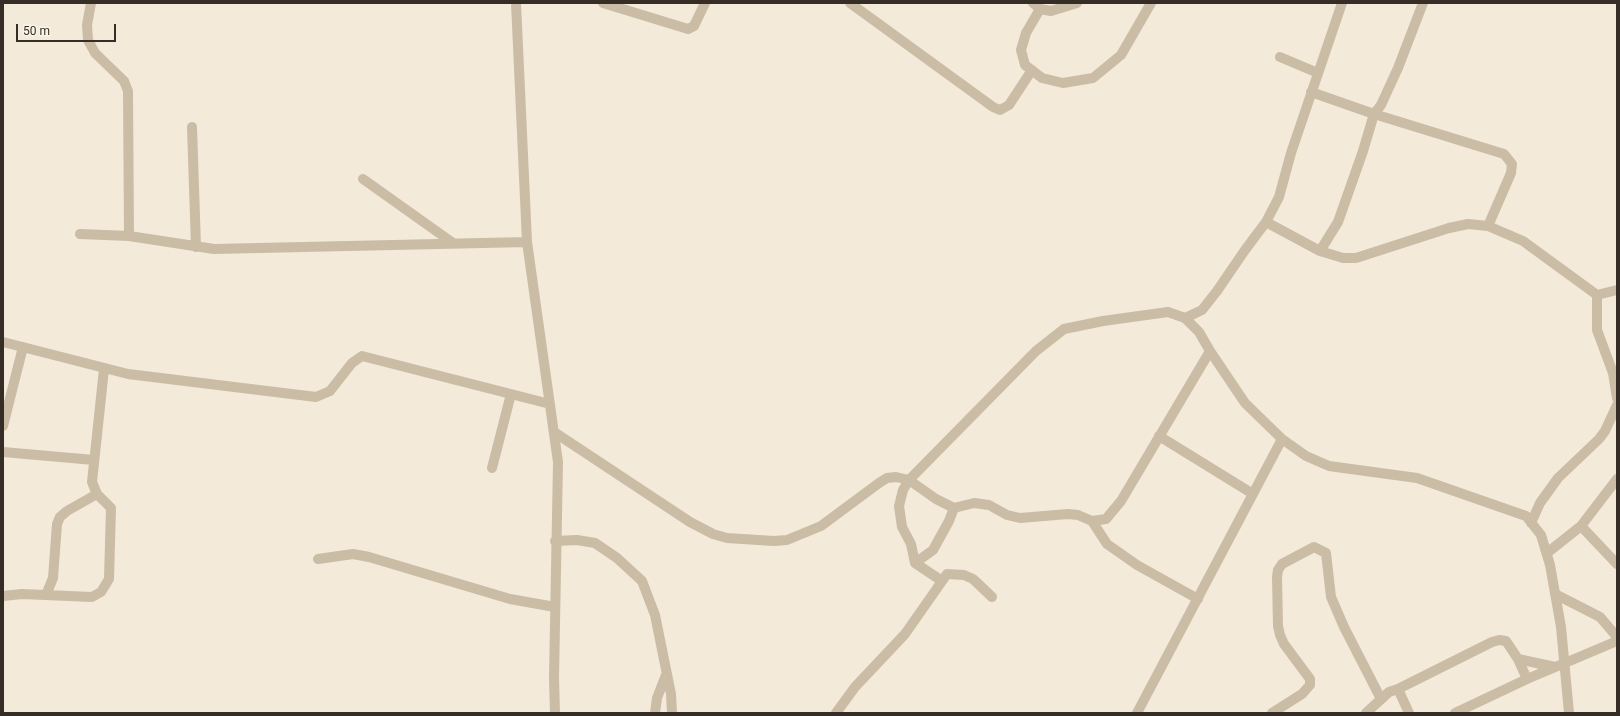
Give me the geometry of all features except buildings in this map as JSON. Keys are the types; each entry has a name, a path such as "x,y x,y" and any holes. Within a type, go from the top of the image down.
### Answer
{"street":[{"path":"91,3 87,25 88,40 95,52 124,81 128,91 129,236"},
{"path":"516,3 527,242 558,462 555,542 555,713"},
{"path":"603,3 688,29 694,26 705,3"},
{"path":"850,3 993,107 1000,110 1009,105 1032,70"},
{"path":"1077,3 1051,10 1037,6 1021,50 1025,65 1042,78 1063,83 1093,78 1121,54 1151,3"},
{"path":"1185,318 1202,310 1217,291 1266,222 1279,197 1291,153 1342,3"},
{"path":"1320,251 1338,222 1363,151 1374,114 1381,105 1398,68 1423,3"},
{"path":"1280,58 1318,73"},
{"path":"1311,92 1374,114 1504,154 1512,164 1511,173 1488,226"},
{"path":"192,127 196,247"},
{"path":"363,179 453,243"},
{"path":"1266,222 1320,251 1343,258 1356,258 1449,228 1468,224 1488,226 1523,241 1597,295"},
{"path":"80,234 129,236 214,249 527,242"},
{"path":"1597,295 1617,290"},
{"path":"1597,295 1597,330 1613,373 1617,398"},
{"path":"942,581 915,563 911,544 902,526 899,506 903,490 909,480 1036,351 1064,329 1102,321 1168,312 1185,318 1199,332 1245,403 1282,439 1306,456 1329,466 1417,478 1526,516 1541,535 1547,553 1556,594 1560,665 1569,713"},
{"path":"3,342 128,374 316,397 330,391 352,363 362,356 550,404"},
{"path":"3,426 23,347"},
{"path":"554,432 690,522 714,534 727,538 774,541 786,540 832,519 887,478 896,477 909,480 936,499 954,508 974,504 989,505 1007,515 1020,518 1068,514 1078,515 1092,521 1106,519 1121,501 1210,351"},
{"path":"3,596 22,594 92,597 101,592 109,579 111,508 97,494 92,482 104,369"},
{"path":"492,468 511,394"},
{"path":"1531,523 1540,503 1558,478 1606,431 1617,405"},
{"path":"1159,436 1253,494"},
{"path":"1137,713 1282,439"},
{"path":"3,452 94,460"},
{"path":"1547,553 1581,526 1617,479"},
{"path":"46,595 53,578 57,524 60,517 67,511 97,494"},
{"path":"915,563 933,550 949,521 954,508"},
{"path":"1092,521 1108,544 1136,565 1198,599"},
{"path":"1581,526 1617,564"},
{"path":"555,542 577,540 595,543 617,558 642,581 655,615 671,694 672,713"},
{"path":"1277,712 1302,694 1310,685 1310,679 1284,644 1280,635 1278,626 1278,570 1287,560 1314,547 1321,549 1326,553 1331,596 1344,627 1381,700"},
{"path":"318,559 352,554 369,557 510,599 555,607"},
{"path":"836,713 855,687 905,634 947,574 964,575 973,579 992,597"},
{"path":"1556,594 1600,617 1617,637"},
{"path":"1366,713 1389,692 1499,640 1506,641 1518,659 1527,679"},
{"path":"1455,713 1527,679 1617,641"},
{"path":"1518,659 1560,665"},
{"path":"655,713 656,698 666,675"},
{"path":"1398,689 1409,713"}]}
